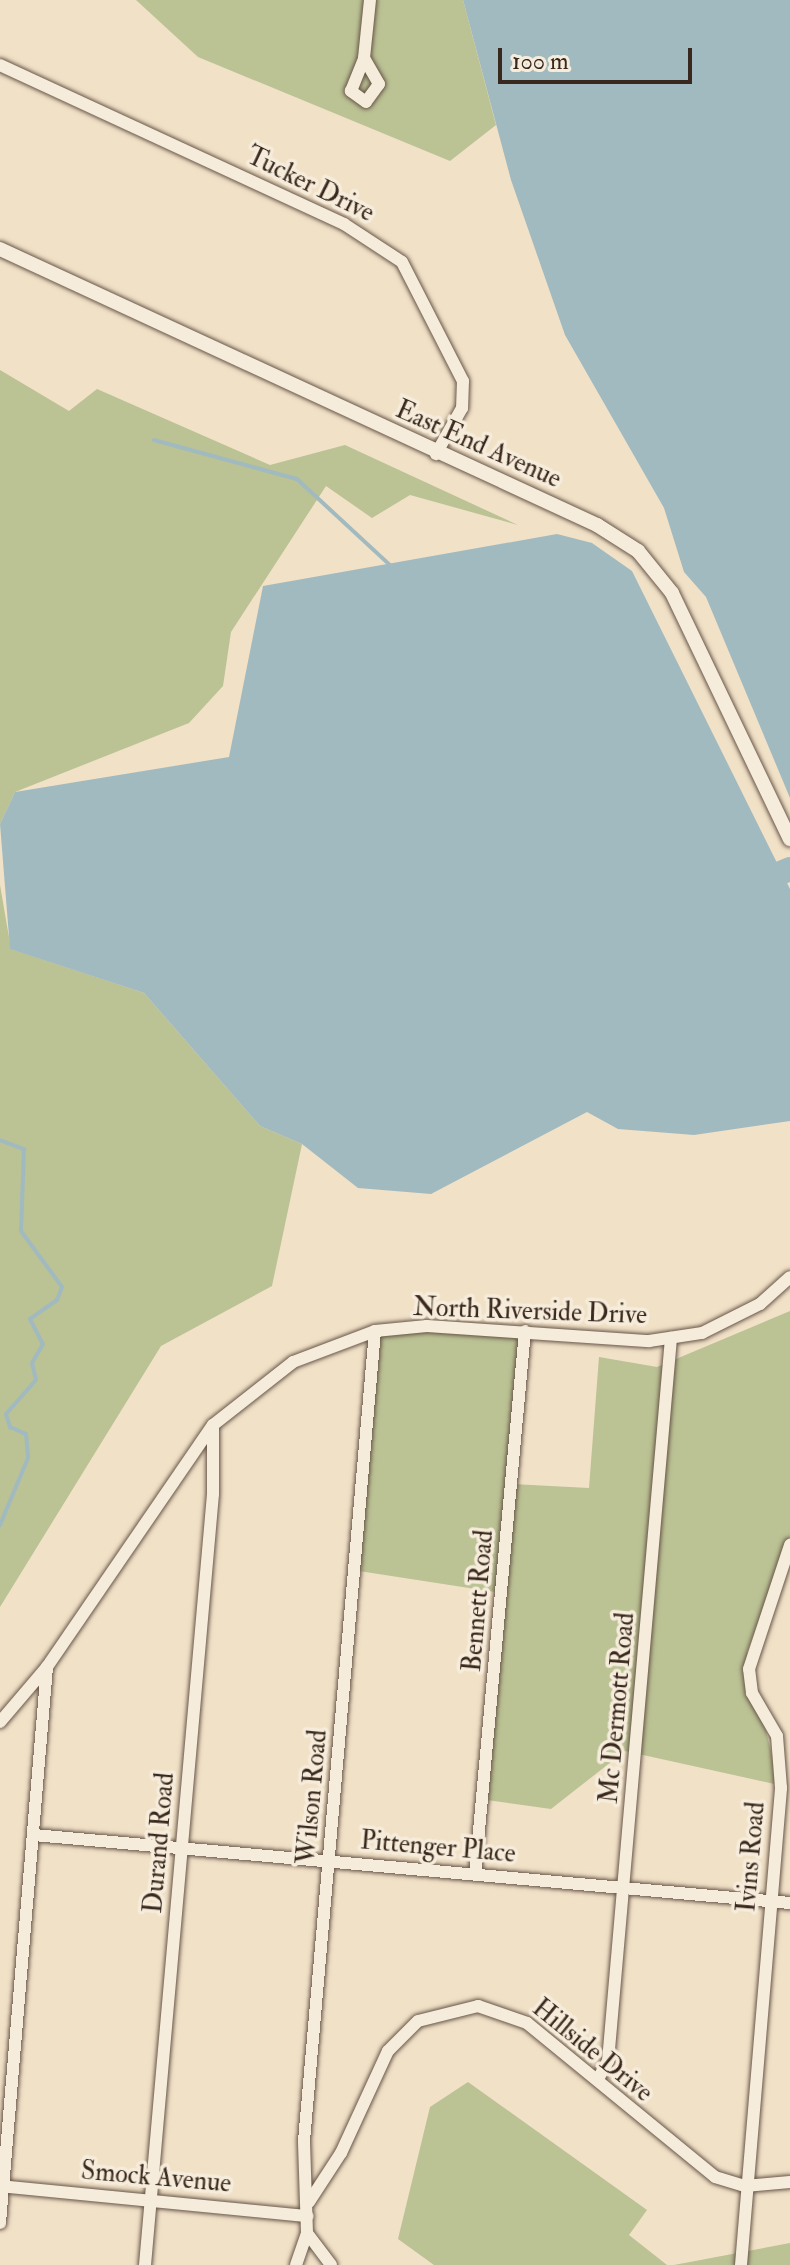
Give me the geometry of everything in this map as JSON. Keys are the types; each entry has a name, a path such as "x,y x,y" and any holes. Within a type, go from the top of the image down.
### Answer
{"street":[{"path":"364,58 370,4"},
{"name":"Tucker Drive","path":"0,65 344,224 402,262 463,381 460,414 436,454"},
{"name":"East End Avenue","path":"0,249 436,454 597,525 651,562 787,832"},
{"name":"North Riverside Drive","path":"0,1722 47,1667 213,1425 293,1362 375,1331 525,1331 671,1338 733,1321 790,1277"},
{"name":"Wilson Road","path":"296,2265 307,2233 309,2202 304,2141 375,1331"},
{"name":"Bennett Road","path":"475,1874 525,1331"},
{"name":"Mc Dermott Road","path":"598,2079 608,2061 671,1338"},
{"name":"Durand Road","path":"145,2265 182,1846 213,1425"},
{"name":"Ivins Road","path":"741,2265 783,1738 752,1693 749,1669 790,1545"},
{"path":"0,2223 47,1667"},
{"name":"Pittenger Place","path":"34,1835 790,1903"},
{"name":"Hillside Drive","path":"309,2202 341,2153 388,2051 430,2016 478,2006 501,2010 598,2079 705,2171 745,2186 790,2182"},
{"name":"Smock Avenue","path":"2,2187 308,2216"},
{"path":"307,2233 331,2265"}],"green space":[{"path":"136,0 463,0 496,125 450,161 198,57"},
{"path":"0,370 69,411 97,389 270,465 345,445 518,525 410,495 372,518 326,486 231,632 223,686 189,723 15,792 0,824"},
{"path":"0,885 11,949 144,993 260,1126 302,1144 272,1286 161,1346 0,1607"},
{"path":"790,1311 790,1536 747,1652 779,1785 625,1751 551,1809 480,1799 495,1592 359,1571 378,1329 524,1331 512,1484 589,1488 599,1357 657,1367"},
{"path":"468,2082 647,2210 629,2235 667,2265 434,2265 398,2239 430,2107"},
{"path":"790,2243 790,2265 674,2265"}],"water":[{"path":"463,0 790,0 790,798 706,597 684,572 664,508 565,335 511,180"},
{"path":"557,534 592,543 632,571 790,889 790,1121 694,1135 618,1129 587,1112 431,1194 358,1188 302,1144 260,1126 144,993 10,949 0,824 15,792 229,757 263,586"}],"waterway":[{"path":"154,440 297,479 392,567"},
{"path":"752,885 790,869"},
{"path":"0,1140 24,1149 21,1231 62,1287 57,1300 30,1319 43,1344 32,1363 36,1380 6,1414 10,1427 26,1434 28,1458 0,1525"}]}
